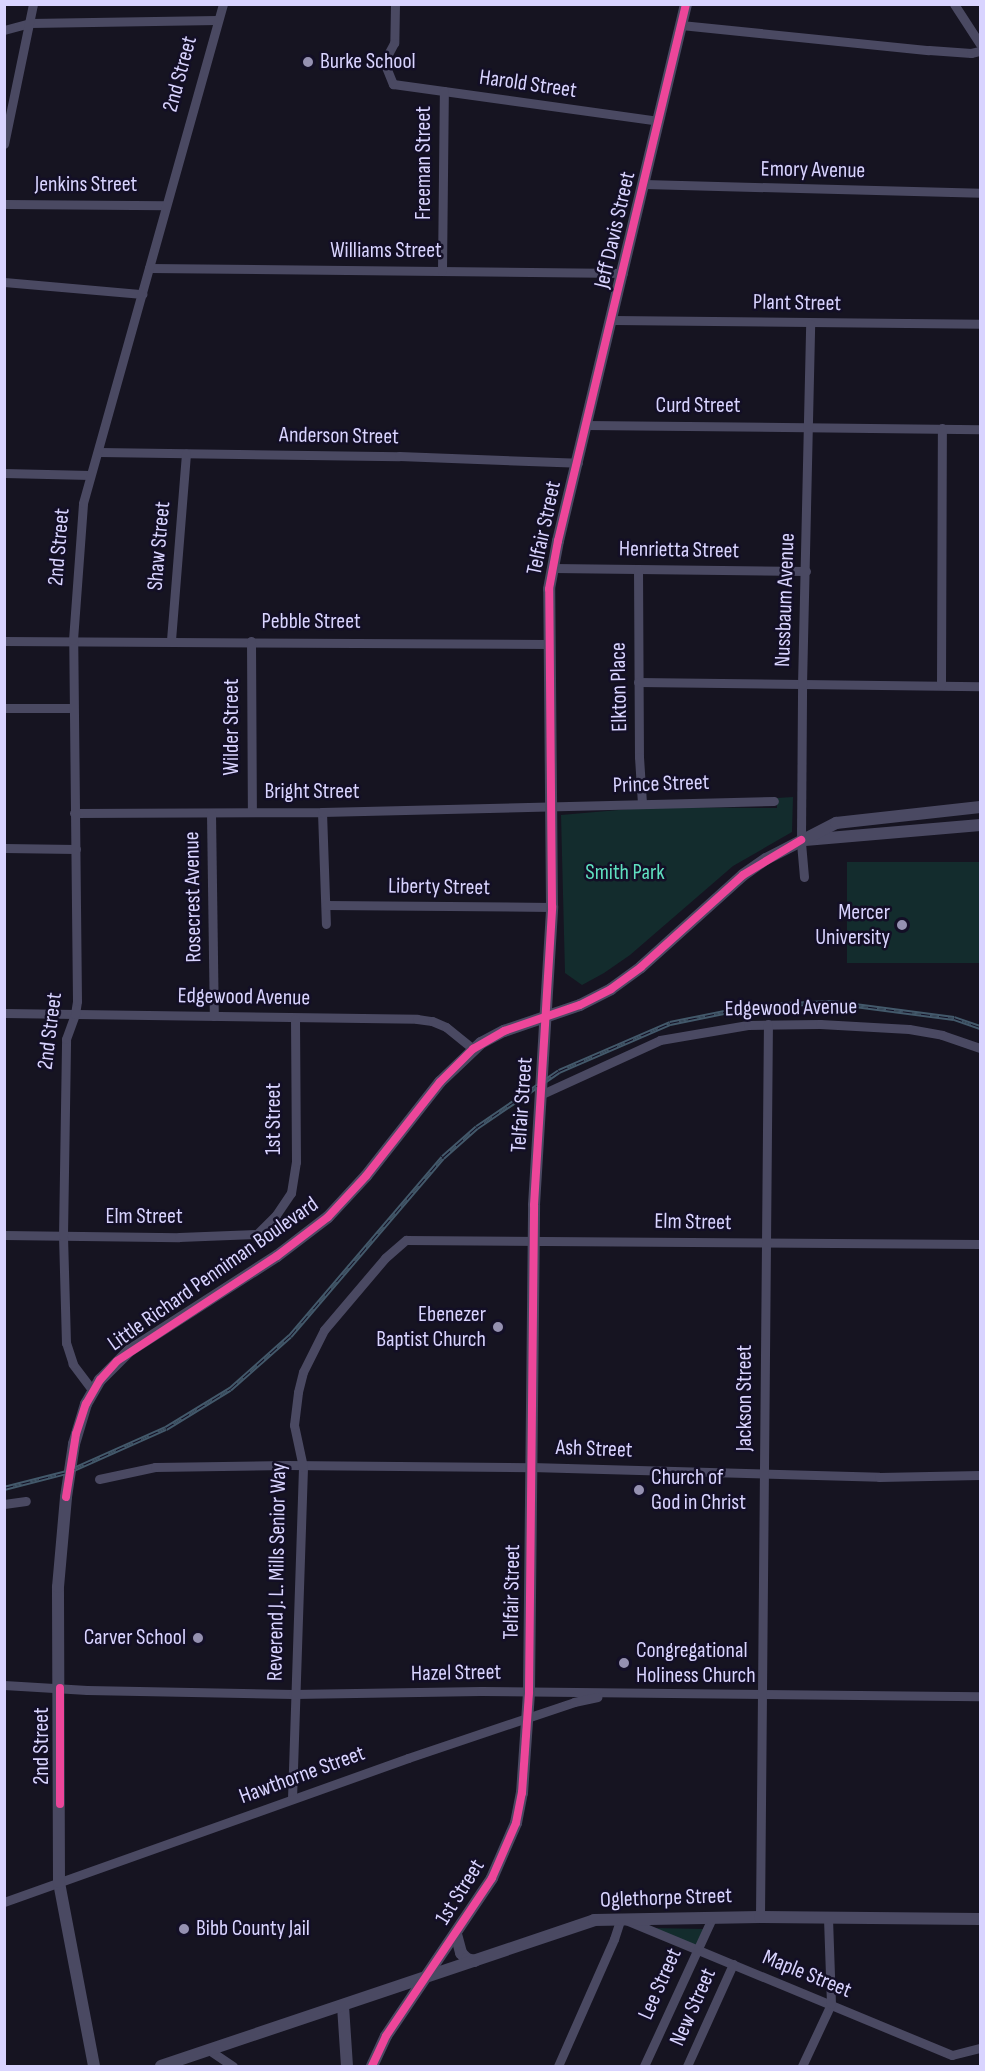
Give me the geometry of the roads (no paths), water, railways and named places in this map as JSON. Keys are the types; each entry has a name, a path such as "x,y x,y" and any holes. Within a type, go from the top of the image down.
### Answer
{"street":[{"path":"4,144 33,4"},
{"name":"2nd Street","path":"94,2067 59,1882 58,1587 66,1497 74,1444 81,1419 93,1391 73,1365 66,1343 63,1236 66,1039 75,1014 76,849 73,640 83,503 223,4"},
{"name":"Harold Street","path":"395,4 394,44 384,62 393,84 658,121"},
{"name":"Jeff Davis Street","path":"578,463 686,4"},
{"path":"954,4 981,44"},
{"path":"4,30 30,23 217,20"},
{"path":"681,25 929,50 971,53 981,51"},
{"name":"Freeman Street","path":"442,271 444,92"},
{"name":"Emory Avenue","path":"644,184 981,193"},
{"name":"Jenkins Street","path":"4,204 166,205"},
{"name":"Williams Street","path":"149,268 623,273"},
{"path":"4,282 142,294"},
{"name":"Plant Street","path":"613,320 810,324 981,324"},
{"name":"Nussbaum Avenue","path":"804,877 801,840 802,685 810,426 810,324"},
{"name":"Curd Street","path":"586,425 981,429"},
{"path":"941,685 942,428"},
{"name":"Anderson Street","path":"99,452 387,456 578,463"},
{"name":"Shaw Street","path":"171,640 186,454"},
{"name":"Telfair Street","path":"528,1718 534,1240 540,1095 552,907 548,644 553,568 578,463"},
{"path":"4,473 90,475"},
{"name":"Henrietta Street","path":"553,568 806,571"},
{"name":"Elkton Place","path":"638,569 638,682 642,804"},
{"name":"Pebble Street","path":"4,641 171,640 548,644"},
{"name":"Wilder Street","path":"251,641 252,812"},
{"path":"638,682 981,686"},
{"path":"4,708 73,708"},
{"name":"Prince Street","path":"550,808 774,801"},
{"name":"Little Richard Penniman Boulevard","path":"93,1391 107,1371 129,1352 277,1256 328,1217 366,1176 446,1075 473,1048 504,1030 580,1005 611,989 641,967 743,875 801,840 836,823 981,807"},
{"name":"Bright Street","path":"74,813 550,808"},
{"path":"322,812 326,924"},
{"name":"Rosecrest Avenue","path":"211,813 214,1016"},
{"name":"Little Richard Penniman Boulevard","path":"801,840 824,840 981,825"},
{"path":"4,848 76,849"},
{"name":"Liberty Street","path":"326,905 552,907"},
{"name":"Edgewood Avenue","path":"4,1013 432,1021 459,1035 473,1048"},
{"name":"1st Street","path":"276,1215 291,1193 296,1162 295,1019"},
{"name":"Edgewood Avenue","path":"540,1095 660,1040 711,1030 768,1024 909,1029 942,1035 981,1048"},
{"name":"Jackson Street","path":"760,1917 768,1024"},
{"name":"Elm Street","path":"4,1235 237,1236 257,1234 276,1215"},
{"name":"Elm Street","path":"406,1239 981,1244"},
{"name":"Reverend J. L. Mills Senior Way","path":"292,1799 293,1694 303,1467 294,1425 303,1372 324,1330 386,1258 406,1239"},
{"name":"Ash Street","path":"99,1479 140,1469 178,1466 531,1467 879,1477 981,1475"},
{"path":"4,1504 26,1502"},
{"name":"Hazel Street","path":"4,1685 293,1694 529,1692 981,1696"},
{"name":"Hawthorne Street","path":"4,1902 292,1799 574,1702 616,1694"},
{"name":"1st Street","path":"372,2067 386,2036 492,1878 516,1822 522,1794 528,1718"},
{"name":"Oglethorpe Street","path":"161,2067 594,1920 760,1917 981,1919"},
{"path":"558,2067 621,1918"},
{"name":"Maple Street","path":"621,1918 952,2055"},
{"name":"Lee Street","path":"644,2067 712,1918"},
{"path":"802,2067 831,2004 828,1918"},
{"path":"456,1934 461,1953 467,1959 475,1961"},
{"name":"New Street","path":"687,2067 734,1964"},
{"path":"343,2006 347,2067"},
{"path":"955,2067 952,2055 981,2048"},
{"path":"209,2050 233,2067"}],"railway":[{"path":"4,1488 67,1472 166,1428 230,1389 290,1336 443,1157 477,1127 559,1071 670,1023 744,1008 832,1002 954,1018 980,1027"}],"place":[{"name":"Burke School","path":"308,62"},
{"name":"Mercer University","path":"902,925"},
{"name":"Ebenezer Baptist Church","path":"498,1327"},
{"name":"Church of God in Christ","path":"639,1490"},
{"name":"Carver School","path":"198,1638"},
{"name":"Congregational Holiness Church","path":"624,1663"},
{"name":"Bibb County Jail","path":"184,1929"}],"park label":[{"name":"Smith Park","path":"625,873"}]}
